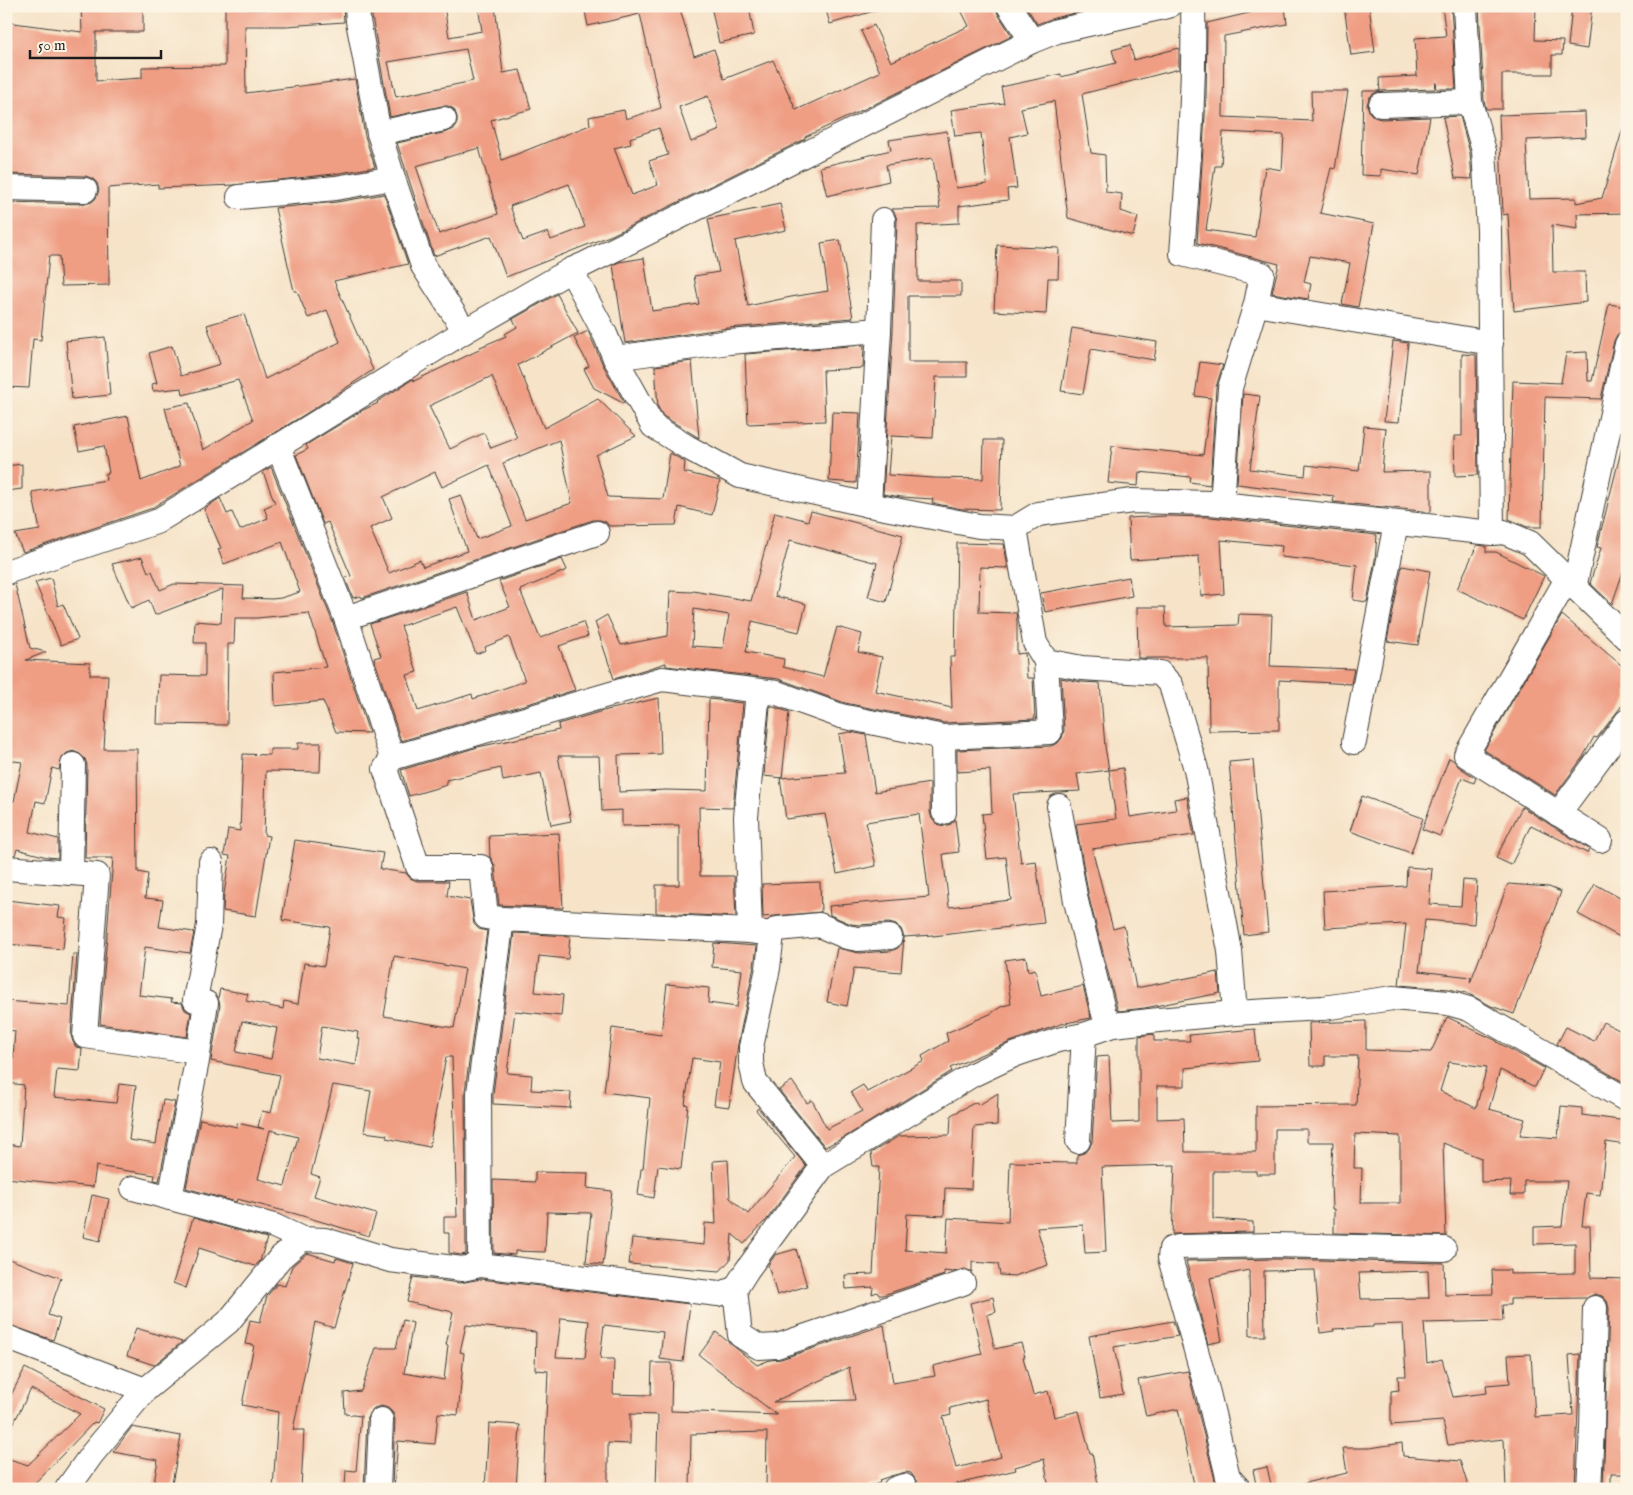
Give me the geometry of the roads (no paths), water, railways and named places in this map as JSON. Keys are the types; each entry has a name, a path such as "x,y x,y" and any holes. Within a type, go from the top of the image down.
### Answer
{"street":[{"path":"357,6 358,22 379,133 393,178 423,266 465,331"},
{"path":"1009,6 1032,41"},
{"path":"6,572 156,522 465,331 571,270 1032,41 1056,31 1168,6"},
{"path":"1193,6 1194,47 1191,134 1182,254 1262,274 1256,304 1230,388 1222,504"},
{"path":"1465,6 1470,102 1484,151 1489,230 1492,533"},
{"path":"1381,105 1470,102"},
{"path":"379,133 444,118"},
{"path":"239,197 336,188 393,178"},
{"path":"6,188 85,190"},
{"path":"868,505 879,330 883,220"},
{"path":"571,270 606,334 615,358 653,426 740,476 868,505 979,526 1015,528 1038,514 1132,501 1222,504 1492,533 1504,532 1530,543 1627,638"},
{"path":"1256,304 1491,343"},
{"path":"615,358 730,342 879,330"},
{"path":"1600,840 1466,755 1570,583 1627,344"},
{"path":"278,446 346,618 392,758"},
{"path":"1354,742 1396,523"},
{"path":"890,937 858,939 847,937 819,925 777,929 761,933 502,920 486,917 481,867 418,867 386,769 392,758 662,679 778,693 841,716 943,737 1050,732 1046,662 1035,643 1015,528"},
{"path":"346,618 597,533"},
{"path":"1046,662 1082,668 1160,673 1171,685 1196,769 1230,951 1235,1013"},
{"path":"758,691 746,817 761,933 768,968 751,1047 751,1062 755,1082 823,1166"},
{"path":"1558,814 1627,721"},
{"path":"943,737 944,812"},
{"path":"71,873 73,765"},
{"path":"1059,806 1076,901 1104,1014 1113,1026"},
{"path":"170,1198 206,1002 196,1000 209,925 211,862"},
{"path":"6,868 97,875 85,1036 198,1052"},
{"path":"480,1265 480,1094 502,920"},
{"path":"963,1283 778,1346 759,1347 740,1334 735,1289 823,1166 972,1075 1014,1055 1058,1040 1084,1035 1113,1026 1235,1013 1322,1008 1393,998 1448,1003 1470,1009 1627,1100"},
{"path":"1078,1141 1084,1035"},
{"path":"134,1188 274,1226 302,1239 325,1240 390,1260 462,1270 480,1265 718,1294 735,1289"},
{"path":"67,1489 92,1454 145,1390 228,1322 280,1258 302,1239"},
{"path":"1238,1489 1228,1478 1208,1393 1170,1258 1171,1250 1178,1246 1274,1245 1444,1249"},
{"path":"1589,1489 1596,1308"},
{"path":"6,1337 145,1390"},
{"path":"378,1489 381,1420"}]}
